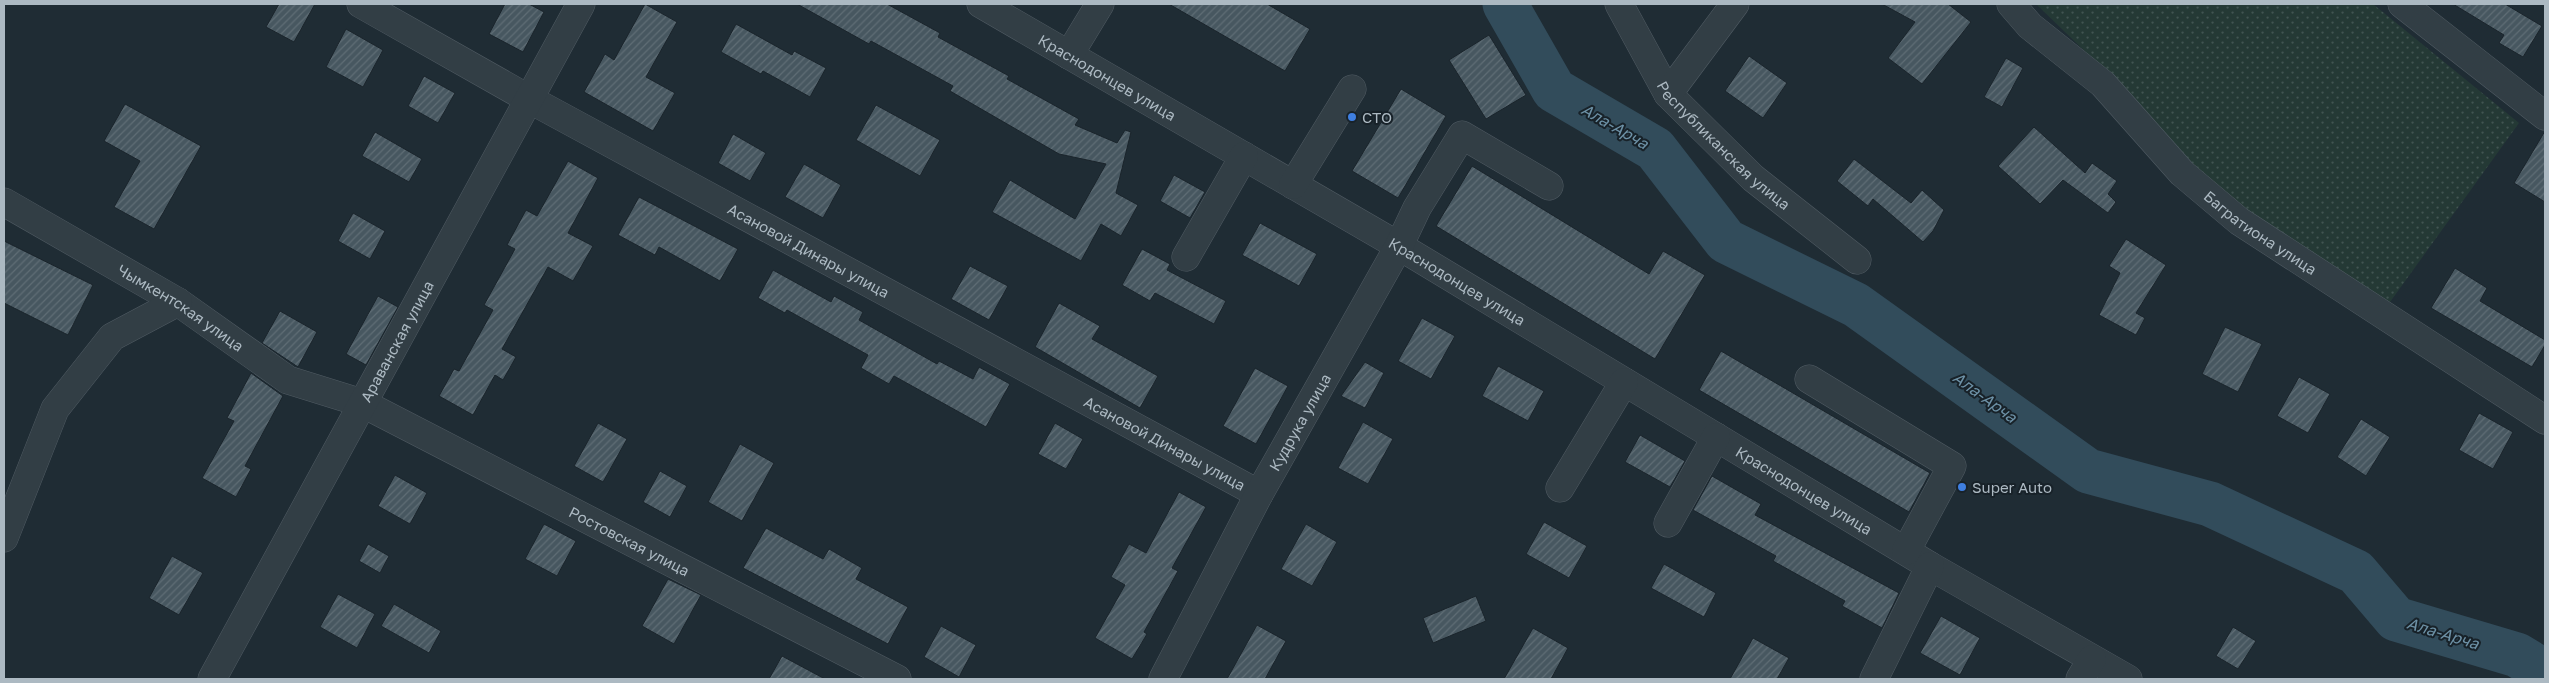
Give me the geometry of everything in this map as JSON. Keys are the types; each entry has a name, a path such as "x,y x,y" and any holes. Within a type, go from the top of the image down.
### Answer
{"street":[{"name":"Асановой Динары улица","path":"361,4 529,99 1259,494"},
{"name":"Араванская улица","path":"212,679 581,4"},
{"name":"Краснодонцев улица","path":"981,4 1399,246 1906,551 2086,669 2128,679"},
{"path":"1069,55 1100,4"},
{"name":"Республиканская улица","path":"1620,4 1668,94 1753,178 1857,260"},
{"path":"1668,94 1735,4"},
{"name":"Багратиона улица","path":"2011,4 2030,26 2103,84 2182,173 2239,221 2545,420"},
{"path":"2402,4 2545,116"},
{"path":"1293,185 1352,89"},
{"name":"Кудрука улица","path":"1163,679 1259,494 1399,246 1417,208 1462,135 1549,186"},
{"path":"1186,257 1244,156"},
{"name":"Чымкентская улица","path":"4,202 178,302 288,380 362,403"},
{"path":"4,538 55,409 112,337 178,302"},
{"path":"1809,379 1952,466 1906,551"},
{"path":"1560,488 1624,382"},
{"name":"Ростовская улица","path":"362,403 897,679"},
{"path":"1668,523 1716,437"},
{"path":"1874,679 1930,566"}],"green space":[{"path":"2036,4 2373,4 2519,123 2385,309 2225,200 2126,91"}],"building":[{"path":"279,4 315,4 294,42 266,27"},
{"path":"505,4 529,4 544,12 523,52 489,34"},
{"path":"645,4 677,22 646,77 675,93 653,131 584,92 605,54 614,60"},
{"path":"797,4 887,4 940,33 938,37 1009,76 1007,79 1079,119 1075,125 1117,143 1125,130 1131,132 1116,193 1138,205 1121,236 1101,224 1081,261 992,212 1010,180 1075,219 1106,164 1059,154 950,91 953,86 871,41 869,44"},
{"path":"1169,4 1267,4 1310,29 1285,71"},
{"path":"1882,4 1948,4 1971,22 1922,84 1888,58 1915,22"},
{"path":"2453,4 2505,4 2542,26 2523,57 2499,43 2504,35"},
{"path":"736,24 792,55 794,51 826,68 810,97 763,71 761,74 721,52"},
{"path":"346,29 383,50 363,87 326,67"},
{"path":"1489,35 1526,95 1486,119 1449,60"},
{"path":"1749,56 1787,83 1763,118 1725,91"},
{"path":"2006,58 2023,68 2002,107 1984,97"},
{"path":"424,76 455,93 438,123 408,106"},
{"path":"1401,89 1446,116 1398,198 1352,171"},
{"path":"125,104 201,146 154,229 114,207 140,161 104,141"},
{"path":"876,105 940,140 920,176 856,140"},
{"path":"2034,127 2085,173 2092,163 2117,181 2108,194 2116,202 2108,213 2063,180 2040,204 1998,166"},
{"path":"2545,131 2545,202 2514,183"},
{"path":"375,132 422,159 409,182 362,156"},
{"path":"733,134 766,153 750,181 718,163"},
{"path":"1854,159 1911,203 1922,190 1944,210 1933,231 1923,242 1873,199 1868,206 1837,181"},
{"path":"568,161 598,178 568,233 593,246 573,281 548,267 502,349 516,357 503,380 495,375 473,415 439,396 454,369 459,371 493,310 484,305 515,249 507,245 526,210 537,216"},
{"path":"804,164 841,185 823,218 785,197"},
{"path":"1472,166 1649,274 1663,251 1705,275 1655,359 1436,226"},
{"path":"1174,175 1205,192 1190,218 1160,201"},
{"path":"639,197 738,249 720,281 659,247 655,255 618,235"},
{"path":"353,213 385,231 370,259 338,241"},
{"path":"1260,223 1317,254 1299,286 1242,255"},
{"path":"2126,239 2166,265 2136,313 2145,318 2136,335 2099,315 2120,273 2109,266"},
{"path":"4,241 93,285 68,335 4,303"},
{"path":"1142,249 1170,264 1167,270 1226,301 1214,324 1155,293 1150,301 1122,285"},
{"path":"970,266 1008,286 989,320 951,299"},
{"path":"2455,268 2487,288 2480,301 2545,340 2545,345 2532,367 2431,308"},
{"path":"773,270 831,302 834,296 863,312 859,320 937,364 939,361 973,379 979,367 1010,384 986,427 894,376 889,384 861,368 868,355 787,310 785,313 758,298"},
{"path":"378,296 398,307 366,365 346,354"},
{"path":"1059,303 1100,326 1092,339 1158,376 1140,408 1035,347"},
{"path":"280,311 317,332 298,367 262,343"},
{"path":"1422,318 1455,336 1431,379 1398,361"},
{"path":"2225,327 2262,344 2238,392 2202,374"},
{"path":"1721,351 1930,473 1909,512 1699,390"},
{"path":"1365,362 1384,373 1365,408 1341,396"},
{"path":"1498,366 1544,391 1528,421 1482,396"},
{"path":"1255,368 1288,386 1256,444 1223,426"},
{"path":"251,373 283,396 245,466 251,469 236,497 202,478 234,421 227,418"},
{"path":"2299,377 2330,394 2308,433 2277,416"},
{"path":"2479,413 2513,432 2493,469 2459,450"},
{"path":"2361,419 2390,437 2366,476 2337,457"},
{"path":"1363,422 1393,439 1368,484 1338,468"},
{"path":"598,423 627,439 603,482 574,466"},
{"path":"1055,423 1083,439 1066,469 1038,454"},
{"path":"1640,435 1685,461 1670,487 1625,462"},
{"path":"740,444 774,463 742,521 708,502"},
{"path":"660,471 687,486 670,517 643,502"},
{"path":"395,475 427,493 410,524 378,506"},
{"path":"1712,476 1761,504 1755,515 1899,593 1882,628 1842,606 1845,601 1773,561 1776,556 1693,510"},
{"path":"1179,492 1206,507 1172,568 1178,571 1144,632 1147,634 1132,659 1095,638 1125,585 1111,577 1129,544 1146,553"},
{"path":"1544,522 1587,546 1569,578 1526,554"},
{"path":"544,524 576,541 557,576 525,559"},
{"path":"1306,524 1337,542 1312,586 1281,569"},
{"path":"766,528 823,559 829,549 862,568 856,579 908,607 888,644 743,568"},
{"path":"368,544 389,556 380,573 359,561"},
{"path":"172,556 203,573 179,615 149,598"},
{"path":"1664,564 1716,593 1704,617 1651,588"},
{"path":"668,579 701,595 674,644 642,626"},
{"path":"338,594 375,614 357,648 320,627"},
{"path":"1476,596 1486,621 1433,643 1423,618"},
{"path":"394,604 441,631 429,653 381,626"},
{"path":"1941,616 1980,638 1960,675 1920,653"},
{"path":"1257,625 1286,641 1265,679 1227,679"},
{"path":"941,626 976,645 959,677 924,657"},
{"path":"2233,627 2256,641 2238,669 2216,656"},
{"path":"1533,628 1568,648 1551,679 1504,679"},
{"path":"1753,638 1789,658 1777,679 1730,679"},
{"path":"782,656 825,679 769,679"}],"waterway":[{"name":"Ала-Арча","path":"1505,4 1554,90 1655,149 1726,241 1856,305 2088,471 2210,504 2356,572 2396,619 2517,655 2545,672"}],"place":[{"name":"СТО","path":"1352,117"},
{"name":"Super Auto","path":"1962,487"}]}
